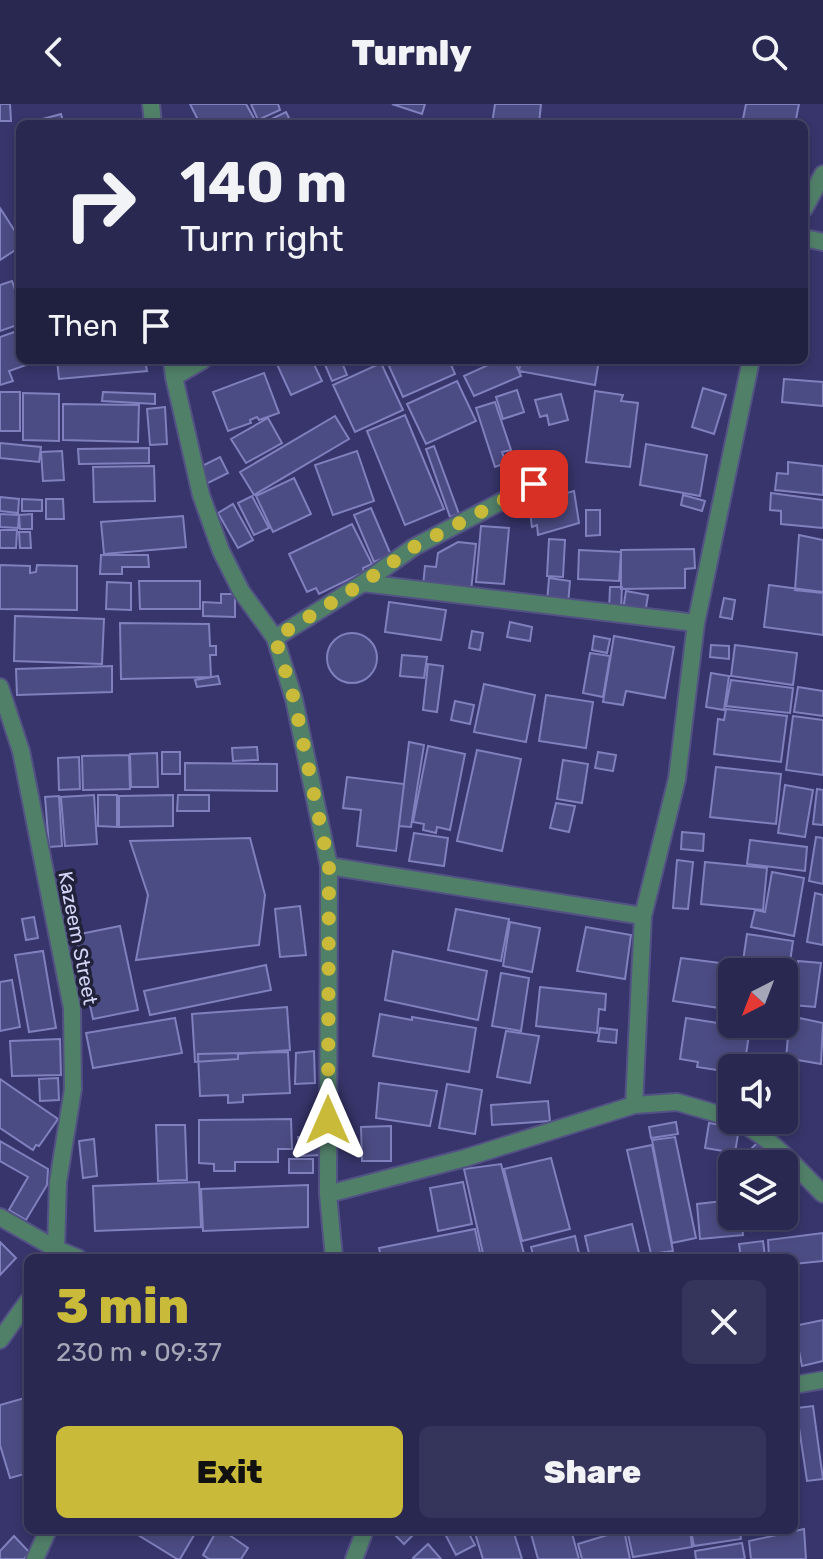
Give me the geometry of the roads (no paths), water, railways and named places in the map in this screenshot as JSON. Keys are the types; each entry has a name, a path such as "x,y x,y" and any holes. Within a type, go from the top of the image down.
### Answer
{"street":[{"path":"808,202 823,174"},
{"path":"634,1105 643,916 677,779 696,623 750,364"},
{"path":"173,368 201,495 221,551 241,591 275,638 294,699 329,866 328,1194 334,1254"},
{"path":"275,638 414,547 558,472"},
{"path":"363,583 696,623"},
{"name":"Kazeem Street","path":"0,687 21,751 72,1008 73,1089 58,1182 54,1254"},
{"path":"329,866 643,916"},
{"path":"328,1194 465,1158 634,1105 677,1102 718,1114"},
{"path":"760,1134 823,1194"},
{"path":"0,1217 54,1254"},
{"path":"0,1340 24,1307"},
{"path":"798,1384 823,1380"},
{"path":"35,1559 46,1534"},
{"path":"354,1559 363,1534"}]}
